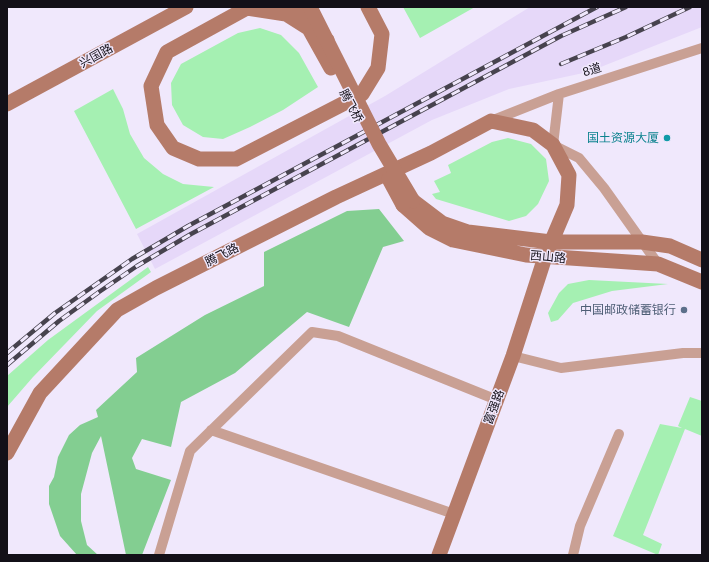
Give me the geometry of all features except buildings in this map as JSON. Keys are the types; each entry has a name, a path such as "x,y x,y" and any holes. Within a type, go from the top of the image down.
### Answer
{"main road":[{"name":"兴国路","path":"7,104 166,12 186,7"},
{"name":"腾飞桥","path":"297,7 408,203"},
{"name":"腾飞桥","path":"310,7 380,144 408,203"},
{"path":"327,40 286,14 247,8 167,52 151,86 156,125 172,148 199,159 236,159 362,94 378,68 382,34 368,7"},
{"path":"491,121 533,130 552,145"},
{"name":"腾飞路","path":"7,453 40,393 117,310 156,288 336,197 431,153 491,121"},
{"name":"富强路","path":"438,555 513,356 545,257 567,205 569,175 552,145"},
{"name":"西山路","path":"408,203 442,223 468,232 551,242 642,242 670,246 702,260"},
{"name":"西山路","path":"408,203 429,228 453,240 526,255 658,264 702,282"}],"street":[{"name":"8道","path":"491,121 559,94 702,48"},
{"path":"559,94 552,145 579,158 604,188 658,264"},
{"path":"159,555 190,451 312,332 338,336 496,400"},
{"path":"513,356 561,368 683,353 702,353"},
{"path":"211,430 454,514"},
{"path":"573,555 580,526 619,434"}],"shaded area":[{"path":"530,7 702,7 702,27 588,72 509,89 432,120 155,269 137,234 385,96"}],"green space":[{"path":"403,7 475,7 420,38"},
{"path":"260,28 281,35 299,53 318,87 283,110 223,139 203,137 183,125 172,105 171,83 181,64 238,33"},
{"path":"113,89 123,109 130,134 144,158 163,174 183,184 214,187 136,229 74,111"},
{"path":"508,138 531,144 546,159 549,181 538,204 526,216 509,221 436,199 432,194 440,192 434,181 451,173 448,165 492,142"},
{"path":"379,209 404,241 383,247 349,327 307,312 235,373 181,402 171,447 142,439 132,458 136,469 171,480 142,555 126,555 101,436 92,453 81,494 81,521 87,545 98,555 77,555 60,536 49,504 49,486 54,477 58,457 69,435 80,425 98,417 96,410 137,372 136,358 205,315 264,286 264,252 347,211"},
{"path":"148,267 151,272 97,311 33,377 7,407 7,376 48,340"},
{"path":"589,280 668,284 612,291 573,303 558,320 551,322 548,313 559,293 568,284"},
{"path":"690,397 702,401 702,436 685,429 643,535 662,544 658,555 613,536 660,424 682,428 678,426"}],"railway":[{"path":"7,353 55,313 132,259 188,226 597,7"},
{"path":"7,365 59,321 99,292 137,266 191,234 561,36 626,7"},
{"path":"561,64 626,37 690,7"}],"place":[{"name":"国土资源大厦","path":"667,138"},
{"name":"中国邮政储蓄银行","path":"684,310"}]}
